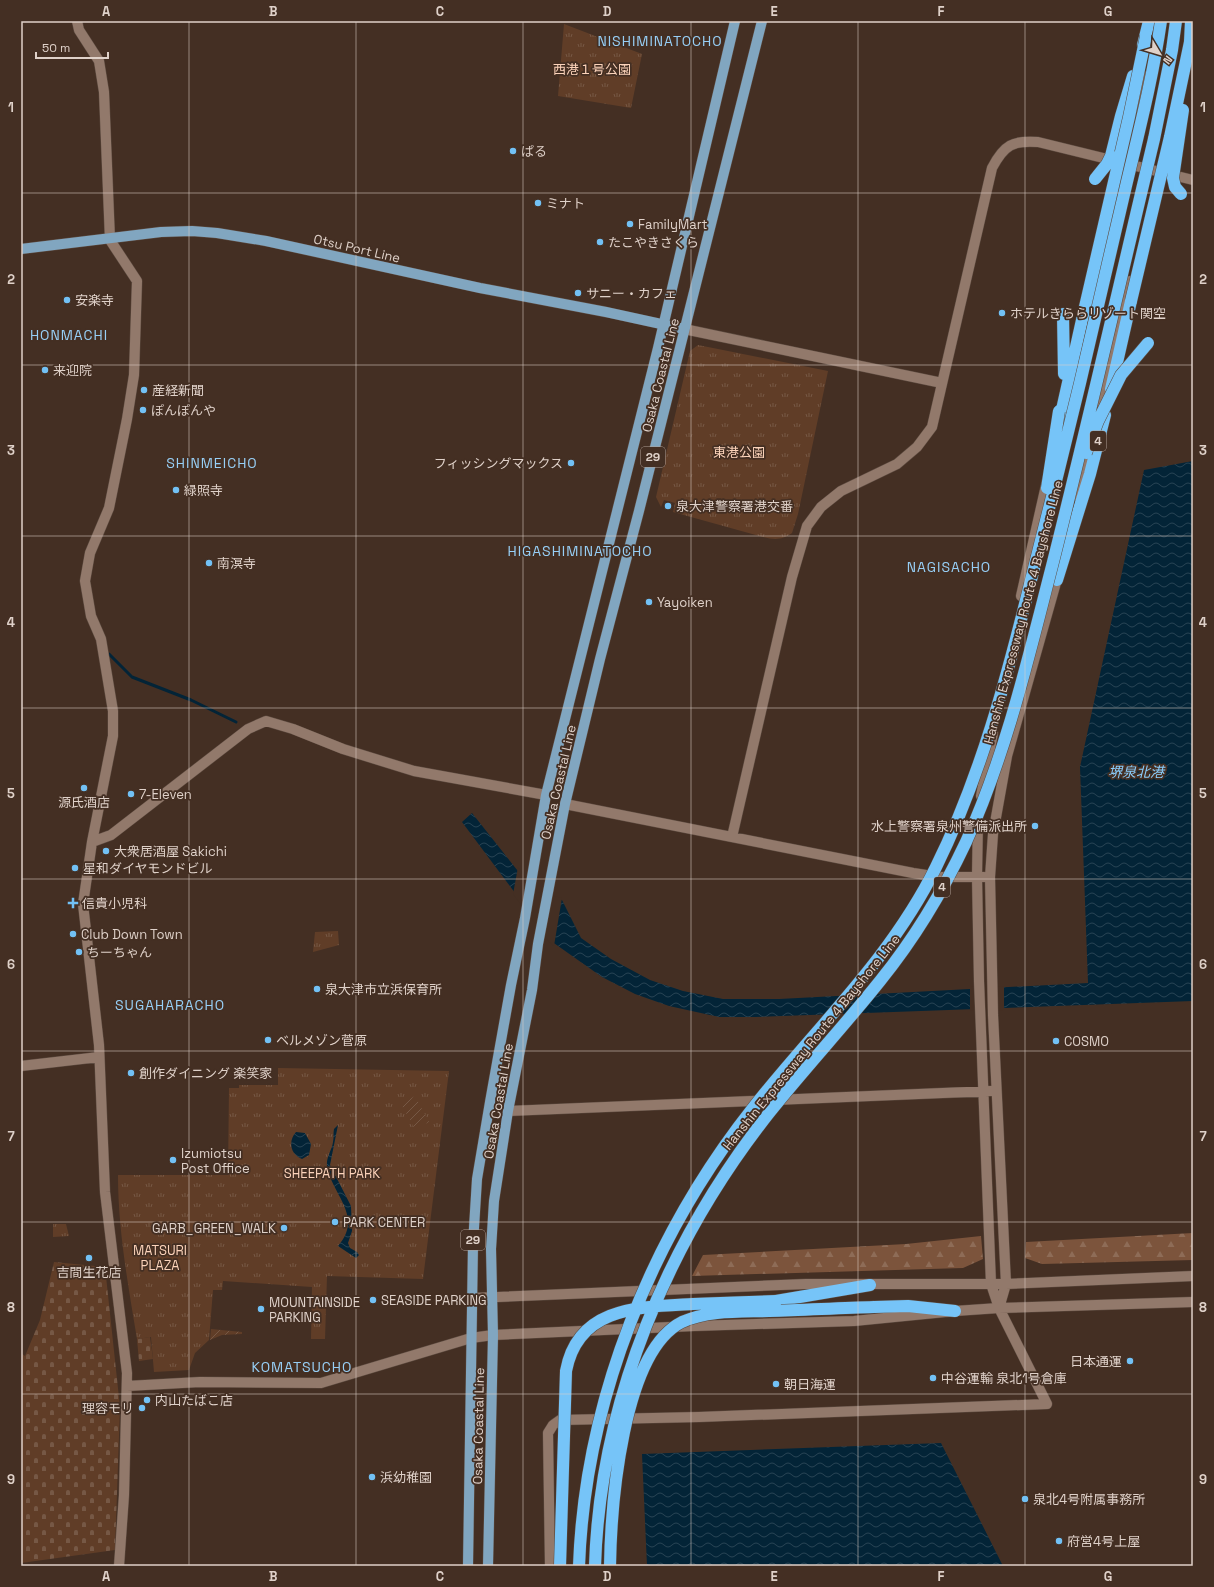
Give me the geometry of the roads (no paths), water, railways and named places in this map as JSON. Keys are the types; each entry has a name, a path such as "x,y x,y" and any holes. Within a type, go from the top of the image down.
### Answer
{"highway":[{"path":"1050,467 1129,117 1149,21"},
{"name":"Hanshin Expressway Route 4 Bayshore Line","path":"579,1566 586,1498 593,1455 604,1406 618,1357 652,1271 674,1227 699,1184 727,1142 758,1102 869,970 904,921 934,872 950,839 980,760 1007,672 1033,572 1138,135 1161,21"},
{"name":"Hanshin Expressway Route 4 Bayshore Line","path":"595,1566 600,1506 608,1455 621,1404 650,1315 687,1235 712,1192 739,1153 796,1080 882,979 906,946 936,898 968,838 996,764 1037,626 1066,510 1154,139 1172,50 1176,21"},
{"path":"1181,194 1175,187 1173,169 1180,137 1191,21"},
{"path":"1095,179 1107,164 1111,156 1121,116 1146,36"},
{"name":"4","path":"1057,580 1090,474 1178,103 1190,42"},
{"path":"1033,572 1062,391 1064,372 1063,314"},
{"path":"1037,626 1076,486 1098,421 1121,376 1148,343"},
{"path":"560,1566 566,1371 570,1354 582,1336 604,1318 626,1310 776,1300 870,1285"},
{"path":"610,1566 613,1498 625,1430 642,1372 652,1352 665,1335 682,1322 717,1313 908,1306 956,1310"}],"main road":[{"name":"Osaka Coastal Line","path":"468,1566 473,1244 477,1179 546,795 664,324 735,21"},
{"name":"Osaka Coastal Line","path":"488,1566 493,1335 491,1249 494,1201 508,1111 532,990 538,944 565,804 600,659 639,511 762,21"},
{"name":"Otsu Port Line","path":"21,249 110,240 161,232 217,232 273,242 480,288 606,312 684,329"}],"street":[{"path":"77,21 79,30 99,61 104,92 110,240 137,281 134,375 108,508 90,553 85,581 91,616 101,639 113,711 113,736 92,842 83,904 99,1057 105,1192 127,1386 125,1405 124,1495 119,1566"},
{"path":"550,1566 548,1433 553,1425 560,1420 699,1417 1047,1404 999,1308 991,1284 985,1091 979,981 977,826 1001,686 1050,467 1065,412 1140,96 1153,21"},
{"path":"999,1308 1006,1284 992,981 990,876 993,834 1007,756 1057,580 1157,171 1174,97 1187,21"},
{"path":"732,837 792,577 807,526 821,507 841,491 897,464 917,447 932,427 990,175 999,154 1008,146 1022,141 1038,142 1193,180"},
{"path":"684,329 942,383"},
{"path":"92,842 111,834 248,730 266,721 293,729 343,750 414,771 546,795"},
{"path":"565,804 913,873 939,877 990,876"},
{"path":"21,1066 99,1057"},
{"path":"508,1111 997,1091"},
{"path":"473,1298 806,1284 1006,1284 1193,1276"},
{"path":"127,1386 200,1382 320,1383 471,1338 493,1335 694,1326 854,1321 956,1310 1193,1302"}],"water":[{"name":"堺泉北港","path":"1193,461 1193,1001 755,1017 719,1017 669,1006 635,994 602,977 551,941 462,822 472,813 536,894 562,900 581,938 611,959 650,980 683,991 723,999 779,999 1088,983 1080,767 1144,470"},
{"path":"338,1125 330,1165 351,1206 352,1231 348,1243 350,1248 359,1255 356,1258 338,1246 345,1235 348,1225 347,1215 334,1187 327,1166 327,1160 332,1148 334,1129"},
{"path":"296,1132 305,1133 311,1144 309,1155 302,1159 295,1154 291,1143"},
{"path":"941,1443 1003,1566 647,1566 642,1454"}],"waterway":[{"path":"109,654 132,677 191,700 236,722"}],"place":[{"name":"ぱる","path":"513,151"},
{"name":"ミナト","path":"538,203"},
{"name":"FamilyMart","path":"630,224"},
{"name":"たこやきさくら","path":"600,242"},
{"name":"サニー・カフェ","path":"578,293"},
{"name":"安楽寺","path":"67,300"},
{"name":"ホテルきららリゾート関空","path":"1002,313"},
{"name":"来迎院","path":"45,370"},
{"name":"産経新聞","path":"144,390"},
{"name":"ぽんぽんや","path":"143,410"},
{"name":"フィッシングマックス","path":"571,463"},
{"name":"緑照寺","path":"176,490"},
{"name":"泉大津警察署港交番","path":"668,506"},
{"name":"南溟寺","path":"209,563"},
{"name":"Yayoiken","path":"649,602"},
{"name":"源氏酒店","path":"84,788"},
{"name":"7-Eleven","path":"131,794"},
{"name":"水上警察署泉州警備派出所","path":"1035,826"},
{"name":"大衆居酒屋 Sakichi","path":"106,851"},
{"name":"星和ダイヤモンドビル","path":"75,868"},
{"name":"信貴小児科","path":"73,903"},
{"name":"Club Down Town","path":"73,934"},
{"name":"ちーちゃん","path":"79,952"},
{"name":"泉大津市立浜保育所","path":"317,989"},
{"name":"ベルメゾン菅原","path":"268,1040"},
{"name":"COSMO","path":"1056,1041"},
{"name":"創作ダイニング 楽笑家","path":"131,1073"},
{"name":"Izumiotsu Post Office","path":"173,1160"},
{"name":"PARK CENTER","path":"335,1222"},
{"name":"GARB_GREEN_WALK","path":"284,1228"},
{"name":"吉間生花店","path":"89,1258"},
{"name":"SEASIDE PARKING","path":"373,1300"},
{"name":"MOUNTAINSIDE PARKING","path":"261,1309"},
{"name":"日本通運","path":"1130,1361"},
{"name":"中谷運輸 泉北1号倉庫","path":"933,1378"},
{"name":"朝日海運","path":"776,1384"},
{"name":"内山たばこ店","path":"147,1400"},
{"name":"理容モリ","path":"142,1408"},
{"name":"浜幼稚園","path":"372,1477"},
{"name":"泉北4号附属事務所","path":"1025,1499"},
{"name":"府営4号上屋","path":"1059,1541"}],"district":[{"name":"NISHIMINATOCHO","path":"660,41"},
{"name":"HONMACHI","path":"69,335"},
{"name":"SHINMEICHO","path":"212,463"},
{"name":"HIGASHIMINATOCHO","path":"580,551"},
{"name":"NAGISACHO","path":"949,567"},
{"name":"SUGAHARACHO","path":"170,1005"},
{"name":"KOMATSUCHO","path":"302,1367"}],"park label":[{"name":"西港１号公園","path":"592,69"},
{"name":"東港公園","path":"739,452"},
{"name":"SHEEPATH PARK","path":"332,1173"},
{"name":"MATSURI PLAZA","path":"160,1258"}]}
